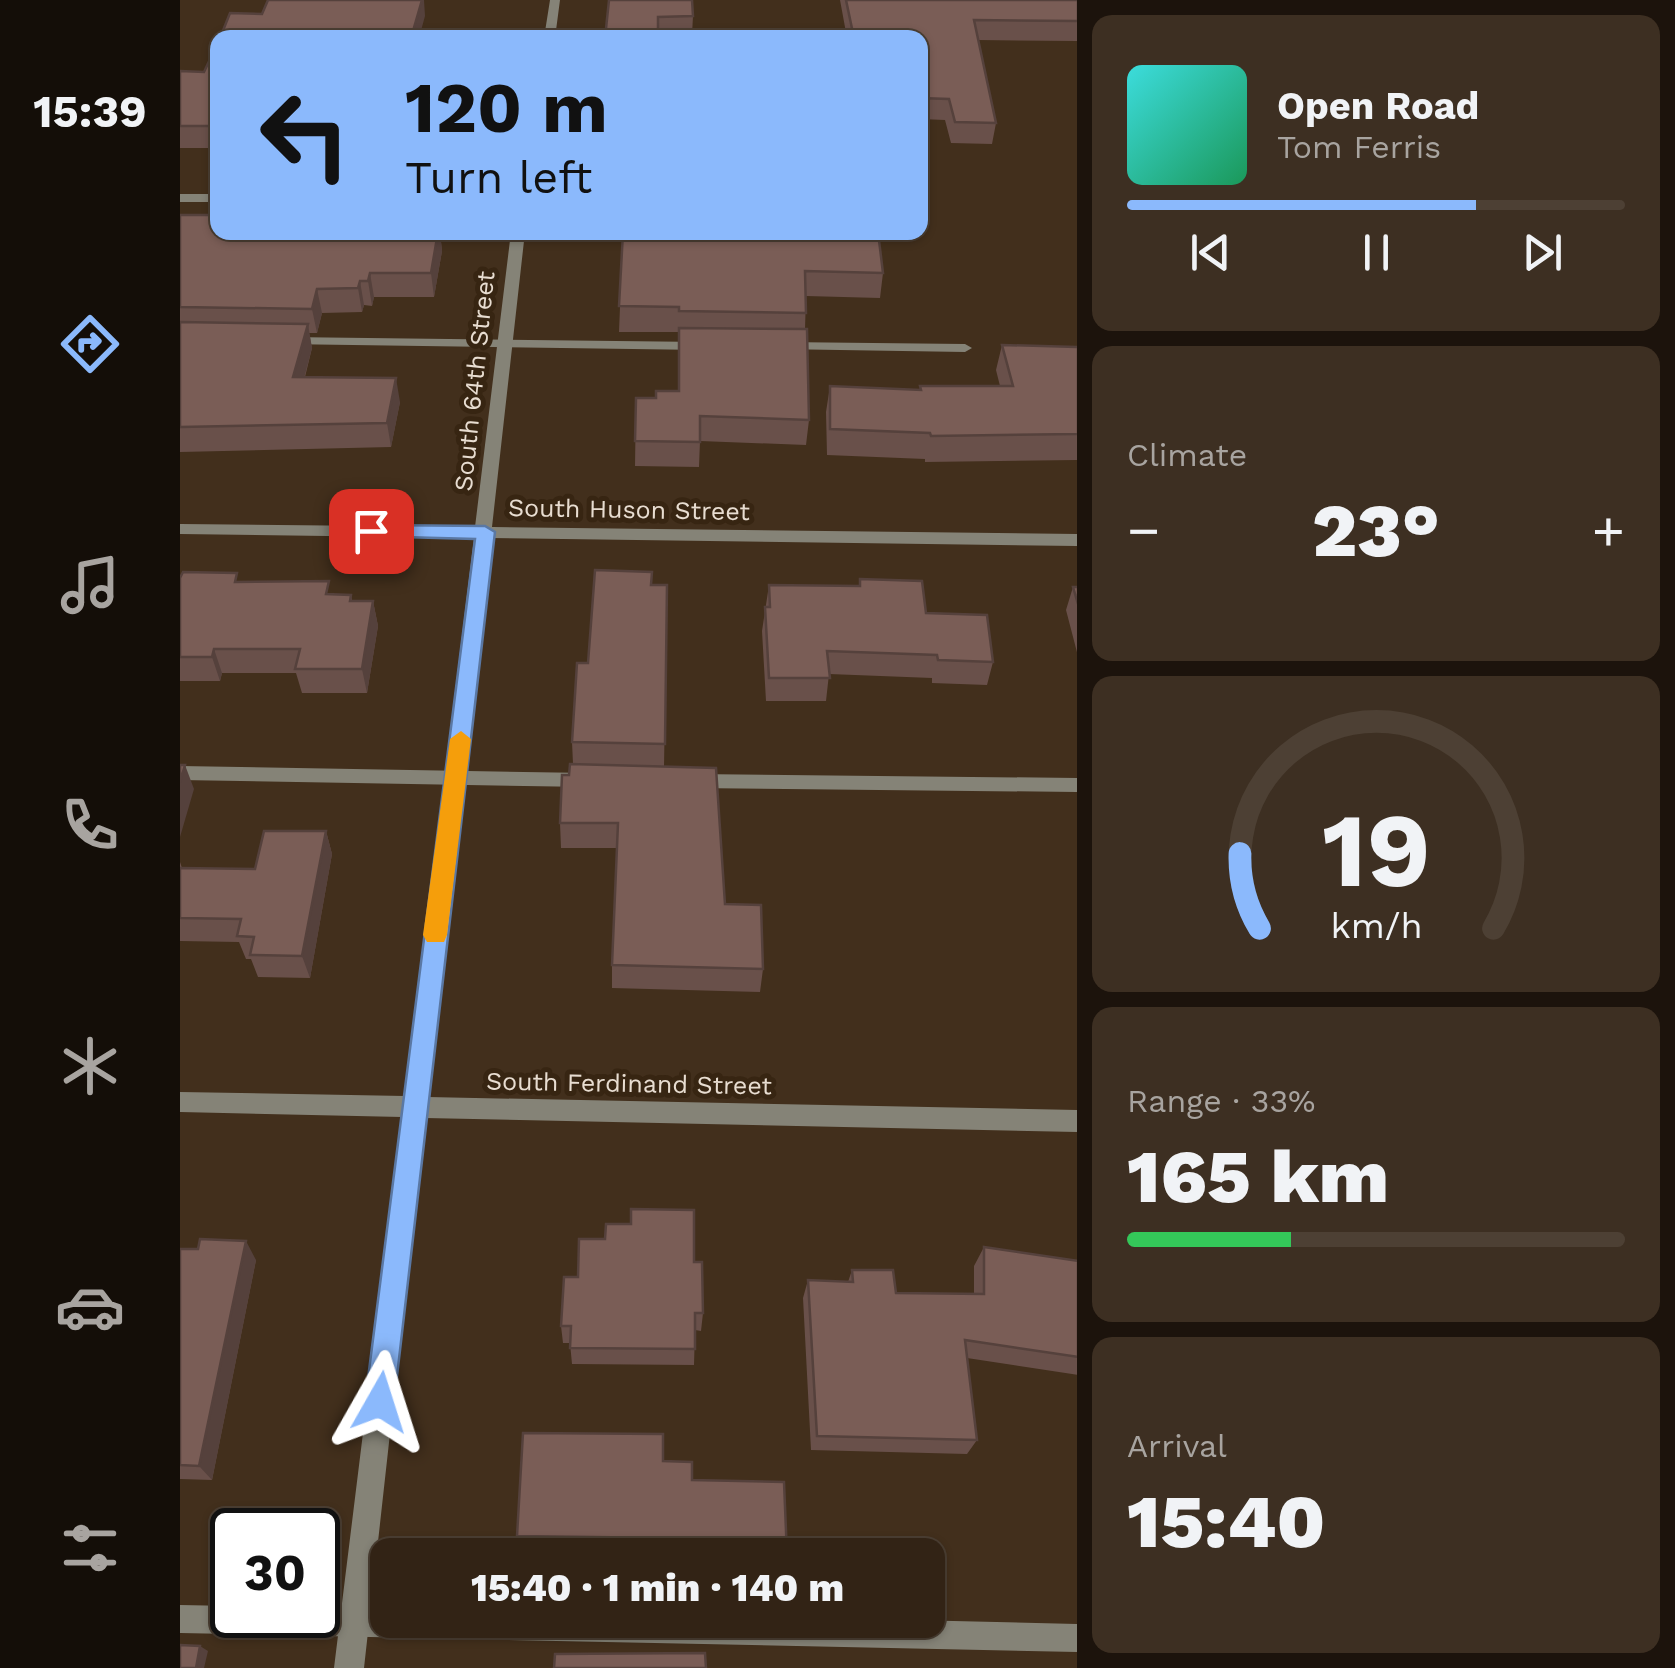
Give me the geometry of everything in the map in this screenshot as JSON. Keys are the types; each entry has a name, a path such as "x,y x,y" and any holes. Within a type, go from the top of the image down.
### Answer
{"street":[{"path":"550,30 555,0"},
{"path":"180,198 210,198"},
{"name":"South 64th Street","path":"349,1668 517,240"},
{"path":"276,341 725,346"},
{"path":"765,346 965,348"},
{"name":"South Huson Street","path":"180,529 1077,540"},
{"path":"180,773 611,780"},
{"path":"670,780 1077,785"},
{"name":"South Ferdinand Street","path":"180,1102 1077,1120"},
{"path":"180,1619 1077,1638"}],"building":[{"path":"268,0 422,0 413,30 223,30 230,13 262,14"},
{"path":"609,0 692,0 693,16 658,17 658,30 606,30"},
{"path":"846,0 1077,0 1077,21 974,20 996,123 955,122 949,99 928,98 928,30 852,30"},
{"path":"210,59 210,126 180,126 180,71 204,72"},
{"path":"180,215 210,215 210,240 437,240 431,273 370,273 368,281 360,281 358,288 317,289 312,309 180,307"},
{"path":"623,240 879,240 883,273 805,271 806,313 619,306"},
{"path":"180,322 308,324 293,377 396,378 387,423 180,427"},
{"path":"679,328 807,329 809,420 700,416 700,442 635,441 636,398 656,398 656,391 679,391"},
{"path":"1002,345 1077,347 1077,434 931,436 830,429 830,386 921,390 920,386 1013,386"},
{"path":"595,570 652,572 651,585 667,585 665,744 572,742 577,663 588,663"},
{"path":"183,572 237,573 235,582 329,581 326,594 351,595 350,601 373,601 362,669 295,669 300,649 214,649 212,657 180,657"},
{"path":"860,579 922,581 926,613 987,615 993,662 938,660 937,655 827,651 830,678 769,678 765,607 770,607 769,585 860,586"},
{"path":"570,764 716,768 725,904 761,905 763,969 612,965 618,823 560,823 562,775 569,775"},
{"path":"264,831 326,831 302,956 250,955 254,937 237,936 241,919 180,918 180,868 255,869"},
{"path":"631,1209 694,1210 694,1262 702,1262 703,1313 695,1313 695,1349 570,1348 571,1326 561,1326 564,1277 578,1277 579,1239 605,1239 606,1224 631,1224"},
{"path":"200,1239 246,1241 199,1466 180,1465 180,1249 198,1249"},
{"path":"984,1247 1077,1261 1077,1357 965,1340 977,1440 817,1436 808,1280 853,1282 852,1270 893,1270 896,1293 984,1294"},
{"path":"523,1433 663,1434 663,1461 692,1462 692,1480 784,1482 786,1538 517,1536"},
{"path":"180,1645 200,1646 196,1668 180,1668"},
{"path":"705,1653 706,1668 554,1668 555,1654"}],"slow traffic":[{"path":"435,935 461,739"}],"route":[{"path":"371,531 485,532 380,1402"}]}
